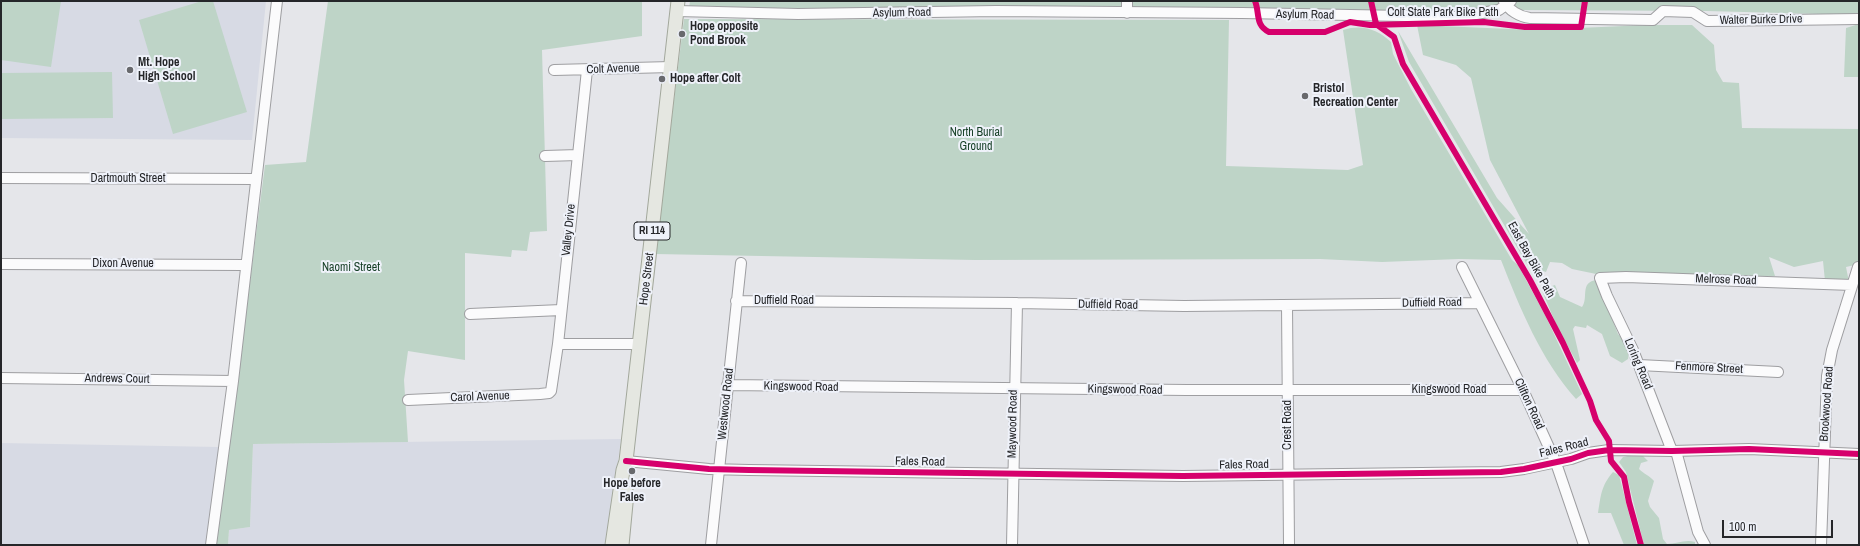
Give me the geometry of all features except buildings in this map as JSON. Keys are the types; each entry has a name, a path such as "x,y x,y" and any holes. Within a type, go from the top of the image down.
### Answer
{"main road":[{"name":"Hope Street","path":"612,545 623,470 626,462 678,6"},
{"name":"Hope Street","path":"622,545 629,470 626,462"}],"street":[{"path":"211,545 233,381 245,265 277,1"},
{"path":"1127,1 1127,13"},
{"name":"Asylum Road","path":"678,6 798,14 993,11 1459,17 1499,10 1507,2"},
{"name":"Walter Burke Drive","path":"1507,2 1519,16 1530,18 1653,20 1663,12 1693,12 1707,21 1859,19"},
{"name":"Colt Avenue","path":"554,70 671,67"},
{"name":"Valley Drive","path":"551,391 558,344 588,70"},
{"path":"545,156 578,156"},
{"name":"Dartmouth Street","path":"1,178 255,179"},
{"name":"Westwood Road","path":"711,545 741,263"},
{"name":"Dixon Avenue","path":"1,264 245,265"},
{"name":"Clifton Road","path":"1462,267 1523,390 1556,463 1584,545"},
{"name":"Brookwood Road","path":"1821,545 1827,376 1832,350 1858,267"},
{"name":"Melrose Road","path":"1600,278 1626,277 1852,285"},
{"name":"Loring Road","path":"1600,278 1639,365 1686,481 1698,532 1705,545"},
{"name":"Duffield Road","path":"736,301 1184,306 1479,302"},
{"name":"Maywood Road","path":"1012,545 1012,474 1017,303"},
{"name":"Crest Road","path":"1287,305 1289,545"},
{"path":"470,314 561,310"},
{"path":"558,344 639,344"},
{"name":"Fenmore Street","path":"1639,365 1778,372"},
{"name":"Andrews Court","path":"1,378 233,381"},
{"name":"Kingswood Road","path":"727,385 1014,389 1523,390"},
{"name":"Carol Avenue","path":"408,400 540,394 549,393 551,391"},
{"name":"Fales Road","path":"626,462 719,469 1183,476 1489,473 1524,469 1556,463 1588,453 1609,450 1674,451 1750,449 1859,454"}],"shaded area":[{"name":"Mt. Hope High School","path":"1,1 266,1 252,140 1,138"},
{"path":"621,439 607,545 228,545 229,530 250,527 253,444"},
{"path":"1,443 219,447 207,545 1,545"}],"green space":[{"path":"1,1 61,1 51,67 1,60"},
{"path":"202,1 213,1 247,112 173,134 139,20"},
{"name":"Naomi Street","path":"328,1 642,1 642,36 542,50 547,231 530,232 527,251 512,250 511,257 465,253 465,360 408,351 404,380 408,442 253,444 250,527 229,530 228,545 216,545 265,165 306,162"},
{"path":"690,1 1859,1 1859,15 1706,11 1522,10 688,16"},
{"name":"North Burial Ground","path":"684,19 1229,20 1226,166 1348,170 1363,165 1343,30 1350,28 1363,28 1375,31 1391,42 1393,54 1411,89 1512,260 1518,265 1546,317 1582,394 1576,399 1552,368 1532,333 1501,260 1459,259 1382,262 1320,259 975,260 655,254"},
{"path":"1859,24 1859,77 1844,77 1846,28"},
{"path":"1417,25 1534,30 1646,25 1692,25 1714,45 1716,70 1723,82 1739,83 1742,128 1859,129 1859,264 1846,267 1849,282 1825,281 1823,261 1794,267 1769,257 1775,276 1601,275 1572,269 1562,263 1550,262 1546,272 1528,266 1409,62 1398,31 1497,198 1529,234 1490,160 1471,78 1456,65 1423,55"},
{"path":"112,72 113,118 1,119 1,73"},
{"path":"1597,280 1618,334 1625,342 1629,352 1628,359 1622,363 1610,356 1602,334 1587,325 1586,328 1575,326 1573,329 1580,360 1577,363 1556,324 1542,291 1543,288 1552,296 1552,286 1555,285 1560,297 1582,307 1586,287 1591,281"},
{"path":"1636,454 1643,456 1648,461 1641,463 1639,469 1654,481 1648,501 1650,507 1659,518 1663,539 1667,544 1688,541 1695,542 1695,545 1644,545 1626,472 1619,462 1623,457"},
{"path":"1613,472 1619,475 1637,545 1624,545 1611,513 1598,513 1604,486"}],"cycle path":[{"name":"Colt State Park Bike Path","path":"1255,1 1260,23 1269,32 1325,32 1350,22 1370,25 1484,22 1525,27 1581,27 1585,1"},
{"name":"East Bay Bike Path","path":"1371,1 1376,24 1394,37 1403,64 1530,280 1563,343 1590,401 1596,420 1609,441 1611,461 1624,477 1629,502 1641,545"},
{"path":"626,461 709,469 1183,476 1501,472 1524,469 1571,459 1588,453 1609,450 1672,451 1749,449 1859,454"}],"place":[{"name":"Hope opposite Pond Brook","path":"682,34"},
{"name":"Mt. Hope High School","path":"130,70"},
{"name":"Hope after Colt","path":"662,79"},
{"name":"Bristol Recreation Center","path":"1305,96"},
{"name":"Hope before Fales","path":"632,471"}]}
